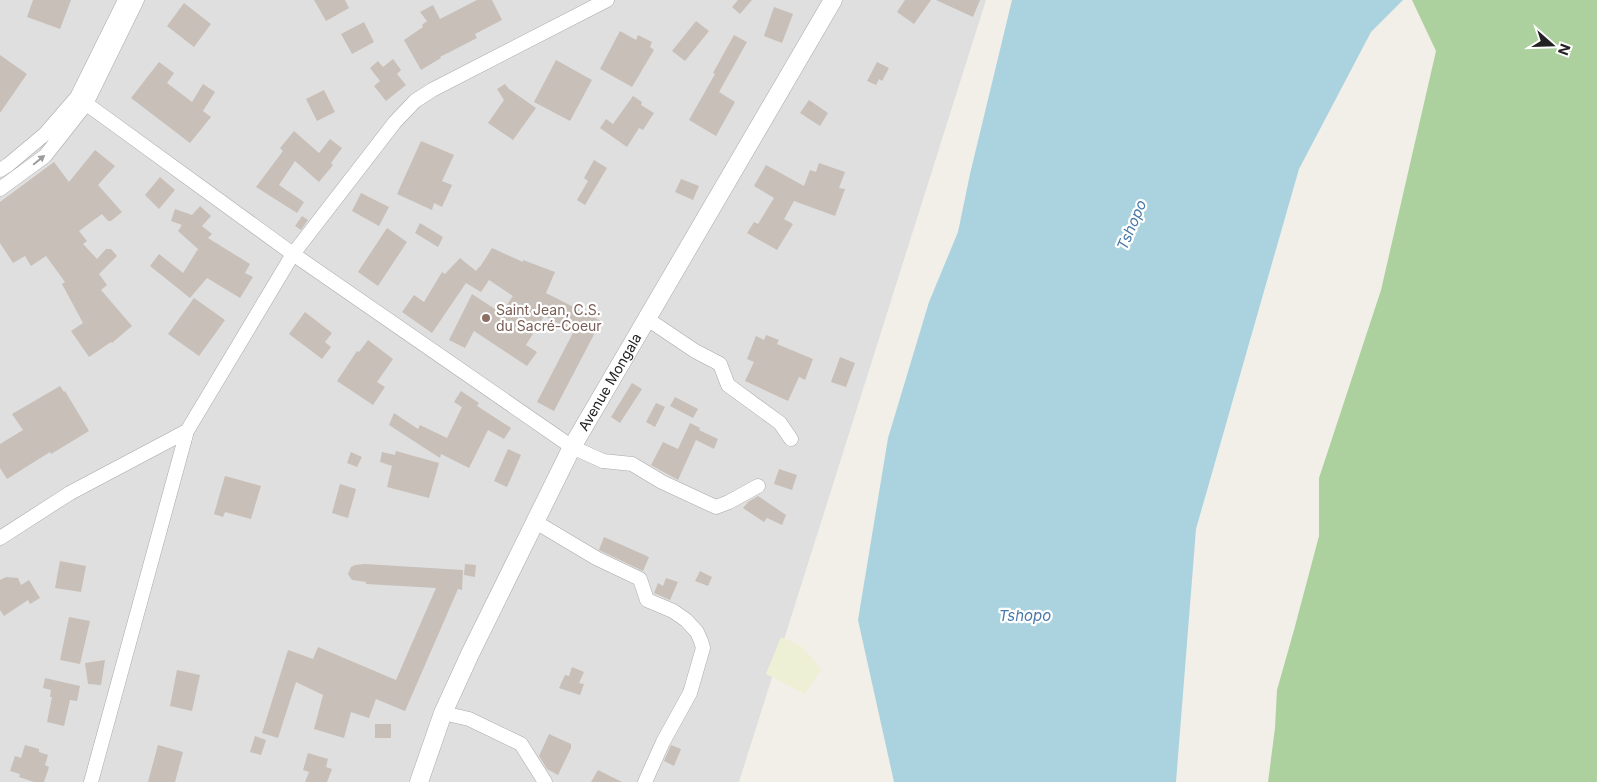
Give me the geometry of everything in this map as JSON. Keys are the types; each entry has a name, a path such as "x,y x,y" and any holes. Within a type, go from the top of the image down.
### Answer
{"street":[{"path":"0,170 82,101 125,0"},
{"path":"0,189 45,156 82,101 137,0"},
{"path":"91,782 188,431 293,254 395,122 415,101 432,90 607,0"},
{"name":"Avenue Mongala","path":"419,782 443,713 534,521 572,446 833,0"},
{"path":"82,101 293,254 572,446 603,461 632,464 662,482 716,507 758,486"},
{"path":"646,318 720,364 728,386 780,423 791,439"},
{"path":"0,538 70,493 188,431"},
{"path":"534,521 596,558 640,579 647,600 673,611 686,620 697,632 701,641 703,648 690,693 663,742 646,782"},
{"path":"443,713 469,719 521,744 545,782"}],"shaded area":[{"path":"0,0 986,0 739,782 0,782"}],"green space":[{"path":"1412,0 1597,0 1597,782 1268,782 1275,728 1277,690 1319,536 1319,478 1381,290 1436,51"},
{"path":"781,637 801,646 821,669 805,694 766,674"}],"water":[{"name":"Tshopo","path":"1012,0 1403,0 1371,32 1299,169 1196,529 1176,782 894,782 858,620 888,438 929,302 958,232"}],"building":[{"path":"33,0 71,0 60,29 27,17"},
{"path":"314,0 345,0 349,8 326,21"},
{"path":"477,0 492,0 502,20 475,34 477,38 440,57 421,70 404,40 423,27 422,25 427,21 420,12 433,5 440,19"},
{"path":"738,0 752,0 740,14 732,7"},
{"path":"905,0 931,0 914,24 897,12"},
{"path":"936,0 980,0 973,17"},
{"path":"184,3 211,24 194,47 167,26"},
{"path":"774,7 793,14 782,43 764,36"},
{"path":"696,21 709,31 685,61 672,51"},
{"path":"364,22 374,42 352,54 341,34"},
{"path":"620,31 636,40 638,35 652,42 650,47 654,50 632,87 600,69"},
{"path":"734,35 747,42 719,92 735,102 716,136 689,120"},
{"path":"0,55 27,74 0,113"},
{"path":"393,59 401,70 397,74 406,85 386,101 374,86 380,81 370,68 378,61 383,67"},
{"path":"556,60 592,80 570,121 534,102"},
{"path":"159,62 174,73 167,83 192,102 203,84 215,92 203,111 211,117 190,143 131,98"},
{"path":"877,62 889,68 882,81 879,79 876,85 867,81"},
{"path":"505,84 509,89 536,108 513,140 488,123 504,100 497,89"},
{"path":"324,90 335,112 317,121 306,99"},
{"path":"633,96 642,102 641,105 654,113 643,130 639,128 627,147 600,128 606,119 613,124"},
{"path":"809,100 828,113 820,126 800,113"},
{"path":"294,131 319,153 330,139 342,148 331,163 333,165 319,182 295,161 279,185 304,202 297,213 256,187 283,151 280,148"},
{"path":"421,141 454,155 442,181 452,185 442,207 434,203 432,210 397,194"},
{"path":"95,150 115,166 98,185 122,212 111,221 108,221 102,214 79,231 87,241 83,244 97,259 106,249 111,249 117,256 99,274 107,285 101,290 132,326 112,343 89,357 71,331 83,323 62,284 65,282 46,256 31,266 25,256 13,263 0,243 0,202 54,162 69,182"},
{"path":"594,160 607,168 585,205 577,200 588,181 584,178"},
{"path":"819,163 845,172 839,188 845,189 835,216 794,201 784,219 793,224 777,250 747,233 754,222 758,224 774,198 754,186 766,165 804,186 810,170 816,172"},
{"path":"160,177 175,190 159,209 145,195"},
{"path":"681,179 699,186 693,200 675,192"},
{"path":"361,193 389,207 379,226 352,211"},
{"path":"200,206 211,216 202,226 212,234 208,238 250,264 245,273 253,277 240,298 207,278 190,298 150,266 159,254 183,273 198,249 178,231 182,225 171,221 175,209 192,215"},
{"path":"302,216 308,220 301,230 295,226"},
{"path":"420,223 443,237 438,247 415,233"},
{"path":"387,228 407,242 378,286 358,272"},
{"path":"492,248 523,262 523,260 555,272 546,293 601,321 554,411 537,402 574,331 544,316 526,345 537,352 527,366 474,331 465,348 449,340 472,294 501,313 513,296 489,280 481,292 466,283 432,333 402,312 414,295 424,302 442,272 445,274 460,258 476,271"},
{"path":"194,298 225,320 199,356 168,334"},
{"path":"305,312 332,333 325,342 331,347 322,359 289,334"},
{"path":"766,335 779,340 777,344 813,359 805,380 799,377 788,401 745,381 754,362 747,359 756,336 764,340"},
{"path":"368,340 393,359 377,382 385,387 373,405 337,381 357,351 359,352"},
{"path":"840,357 855,363 846,387 831,382"},
{"path":"632,383 642,389 620,423 611,417"},
{"path":"60,386 89,431 51,454 50,452 7,479 0,468 0,444 23,430 12,414"},
{"path":"461,391 479,403 477,406 511,428 504,439 488,430 469,468 441,454 440,458 389,425 394,413 418,429 420,425 447,438 462,407 454,402"},
{"path":"675,397 698,409 693,418 670,406"},
{"path":"656,403 665,407 655,427 646,422"},
{"path":"690,423 700,428 699,430 718,439 714,449 696,440 678,480 651,465 663,442 678,449"},
{"path":"508,449 521,455 507,487 494,481"},
{"path":"396,451 439,463 429,498 387,487 392,466 380,462 382,452 395,455"},
{"path":"351,452 362,457 357,467 347,463"},
{"path":"779,469 797,475 792,490 774,484"},
{"path":"225,476 261,486 251,519 225,512 223,517 214,514"},
{"path":"340,484 356,489 348,518 332,513"},
{"path":"758,496 786,515 782,525 767,518 764,522 743,508 748,502"},
{"path":"604,537 649,557 643,571 599,550"},
{"path":"60,561 86,566 81,592 55,588"},
{"path":"365,564 463,570 462,590 458,589 405,711 376,699 369,718 351,712 344,738 314,729 323,695 296,682 278,738 262,733 288,650 313,659 318,647 396,680 436,588 366,584 366,582 352,580 348,574 351,567"},
{"path":"465,564 476,565 475,577 464,575"},
{"path":"700,571 712,577 708,586 695,581"},
{"path":"6,577 18,578 21,585 29,580 40,598 30,604 28,600 4,616 0,610 0,580"},
{"path":"666,578 678,582 670,600 654,593 658,583 663,586"},
{"path":"69,617 90,621 80,664 60,660"},
{"path":"105,660 101,685 88,684 85,663"},
{"path":"572,667 584,672 579,683 584,684 580,695 559,688 565,675 569,676"},
{"path":"177,670 200,675 192,711 170,706"},
{"path":"45,678 80,686 77,701 70,700 64,726 47,722 52,697 50,697 51,690 43,688"},
{"path":"375,724 391,724 391,738 375,738"},
{"path":"549,734 571,744 571,748 558,775 547,769 539,756"},
{"path":"255,736 266,740 261,755 250,752"},
{"path":"25,745 39,749 39,752 48,755 45,765 49,767 44,782 34,782 19,777 20,774 10,771 15,756 21,758"},
{"path":"158,745 183,752 175,782 148,782"},
{"path":"671,745 681,749 674,766 664,761"},
{"path":"308,753 328,759 326,767 332,769 327,782 305,782 309,772 303,770"},
{"path":"598,770 622,782 591,782"}],"place":[{"name":"Saint Jean, C.S. du Sacré-Coeur","path":"486,318"}]}
